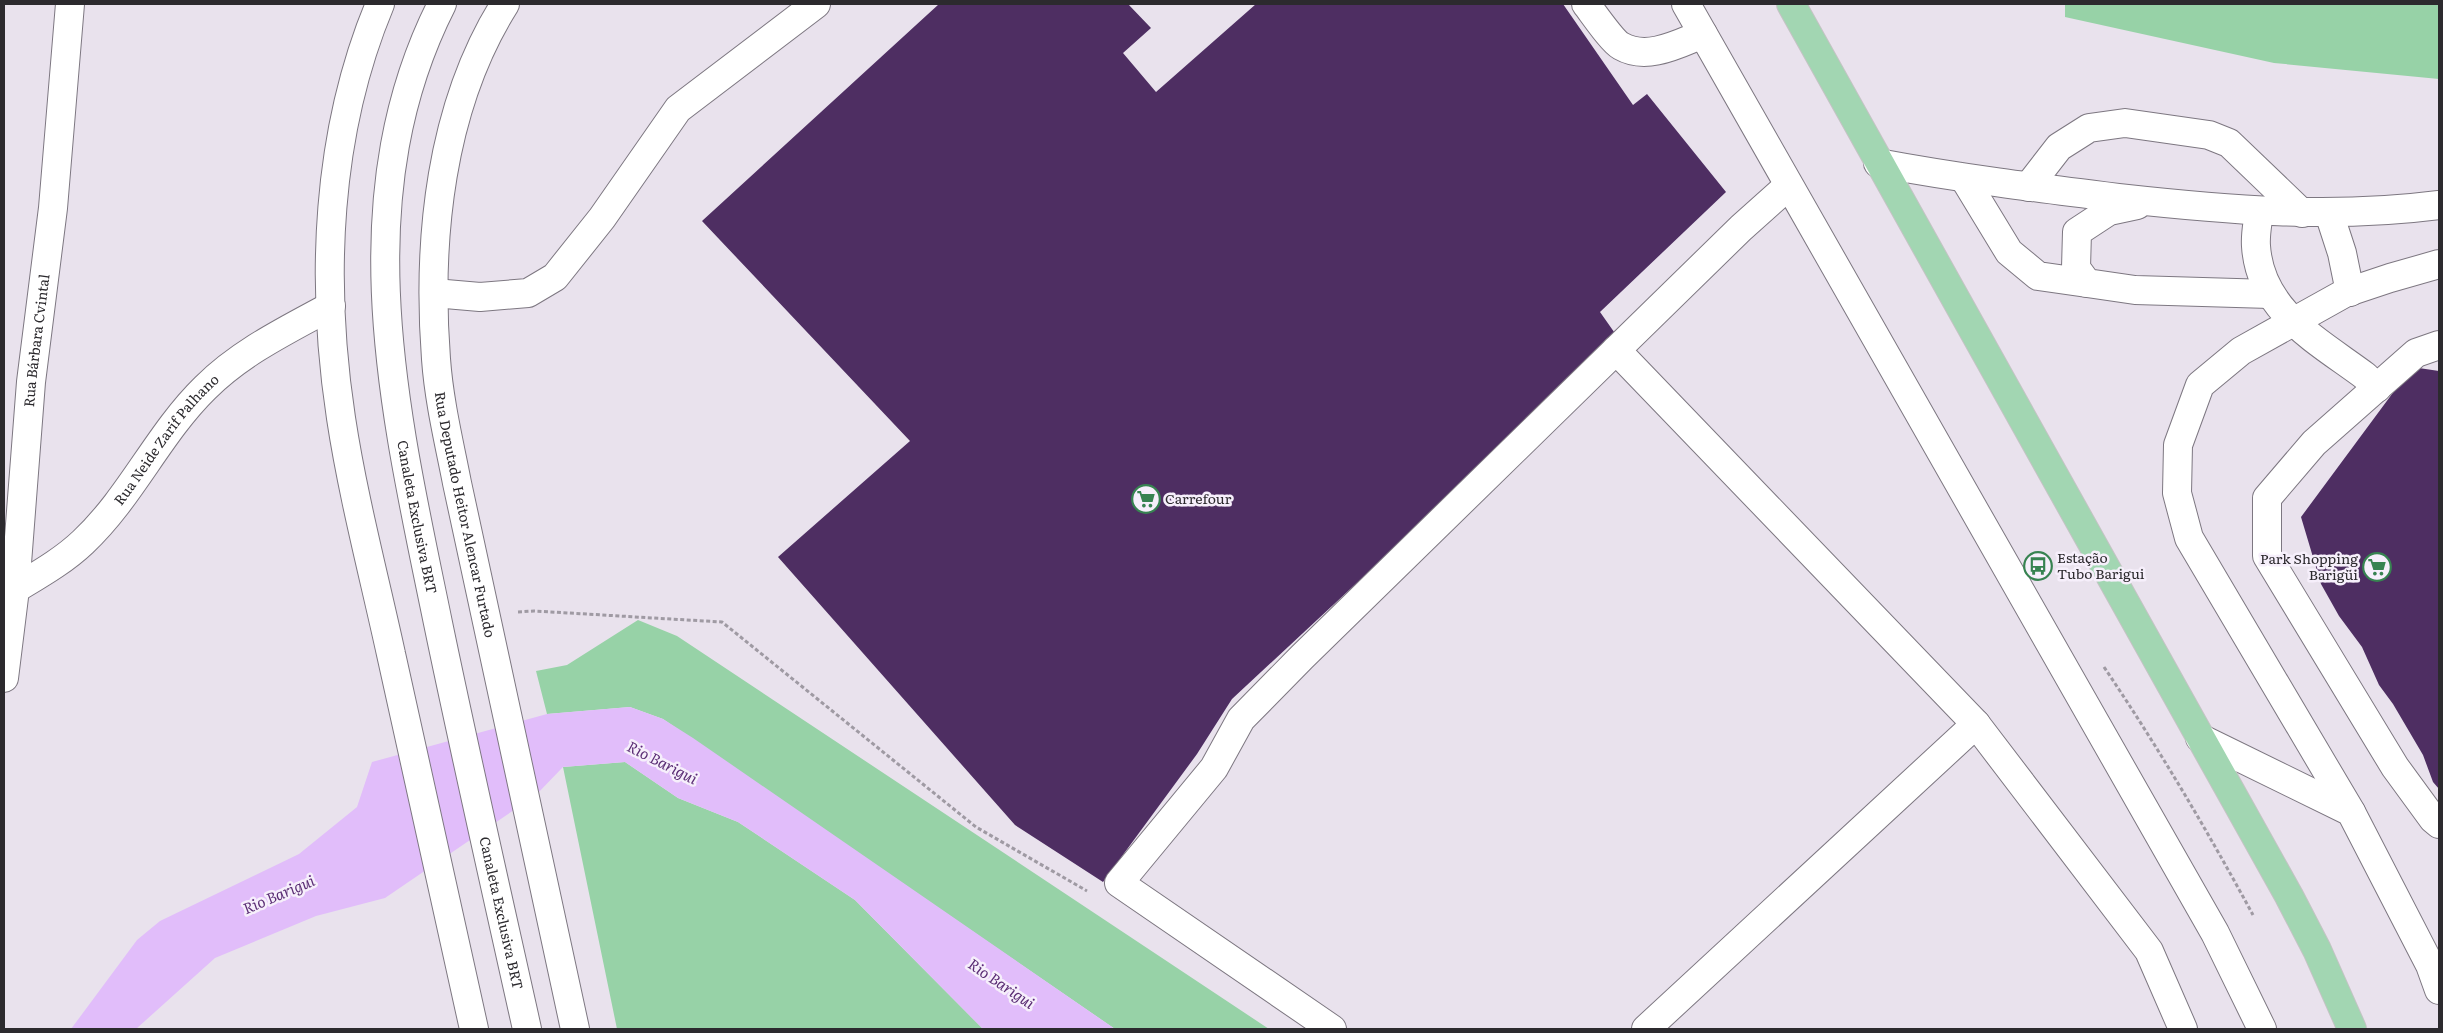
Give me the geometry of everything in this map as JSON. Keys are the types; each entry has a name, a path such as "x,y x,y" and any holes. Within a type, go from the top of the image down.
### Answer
{"main road":[{"path":"1791,4 2300,917 2352,1029"}],"street":[{"name":"Rua Bárbara Cvintal","path":"4,678 15,589 31,382 53,208 70,4"},
{"path":"380,4 365,40 347,104 337,162 332,225 331,306 334,360 344,433 396,679 474,1029"},
{"name":"Canaleta Exclusiva BRT","path":"442,4 427,33 405,97 396,145 386,218 385,298 390,372 404,459 527,1029"},
{"name":"Rua Deputado Heitor Alencar Furtado","path":"505,4 490,27 464,90 448,154 436,229 434,293 436,360 444,421 575,1029"},
{"path":"434,293 480,297 528,293 555,277 602,218 678,109 816,4"},
{"path":"1586,4 1620,46 1645,53 1662,50 1703,34"},
{"path":"1686,4 2215,933 2262,1029"},
{"path":"2028,187 2059,147 2089,128 2125,123 2209,135 2229,143 2302,213"},
{"path":"1878,163 2028,187 2259,211 2330,213 2439,205"},
{"path":"1964,178 2009,252 2038,276 2135,290 2270,294"},
{"path":"1332,1029 1119,883 1214,768 1241,719 1741,228 1788,186"},
{"path":"2087,283 2076,268 2077,232 2109,211 2151,201"},
{"path":"2259,211 2256,245 2260,268 2270,294 2284,314 2365,376 2377,388"},
{"path":"2330,213 2342,253 2350,292"},
{"path":"2439,264 2350,292 2241,351 2200,385 2178,445 2177,493 2189,538 2351,812 2430,965 2439,990"},
{"path":"2390,278 2439,283"},
{"name":"Rua Neide Zarif Palhano","path":"15,589 54,565 83,542 105,518 179,417 231,364 262,344 331,306"},
{"path":"2439,345 2416,353 2314,443 2267,498 2267,556 2395,767 2433,819 2439,824"},
{"path":"1616,350 1976,724 2149,951 2183,1029"},
{"path":"1646,1029 1976,724"},
{"path":"2200,738 2351,812"}],"path":[{"path":"485,614 534,611 722,622 976,827 1093,894 1119,883"},
{"path":"2102,664 2140,720 2199,818 2253,914"}],"green space":[{"path":"2065,4 2439,4 2439,79 2274,63 2065,17"},
{"path":"638,620 677,636 1269,1029 1115,1029 663,719 630,707 547,714 536,671 567,665"},
{"path":"625,762 678,798 738,822 855,900 983,1029 617,1029 563,767"}],"water":[{"name":"Rio Barigui","path":"630,707 663,719 693,738 1115,1029 983,1029 855,900 738,822 678,798 625,762 563,767 536,795 385,898 316,916 215,958 136,1029 71,1029 137,940 160,921 299,854 357,807 372,762 547,714"}],"building":[{"name":"Carrefour","path":"939,4 1128,4 1151,28 1123,53 1156,92 1256,4 1563,4 1633,105 1647,94 1726,192 1600,312 1619,339 1232,699 1197,754 1103,882 1015,825 778,557 910,441 702,221"},
{"name":"Park Shopping Barigüi","path":"2412,367 2439,371 2439,789 2433,782 2423,755 2393,704 2379,685 2362,647 2339,616 2321,584 2301,517"}],"place":[{"name":"Carrefour","path":"1146,499"},
{"name":"Estação Tubo Barigui","path":"2038,566"},
{"name":"Park Shopping Barigüi","path":"2377,567"}]}
